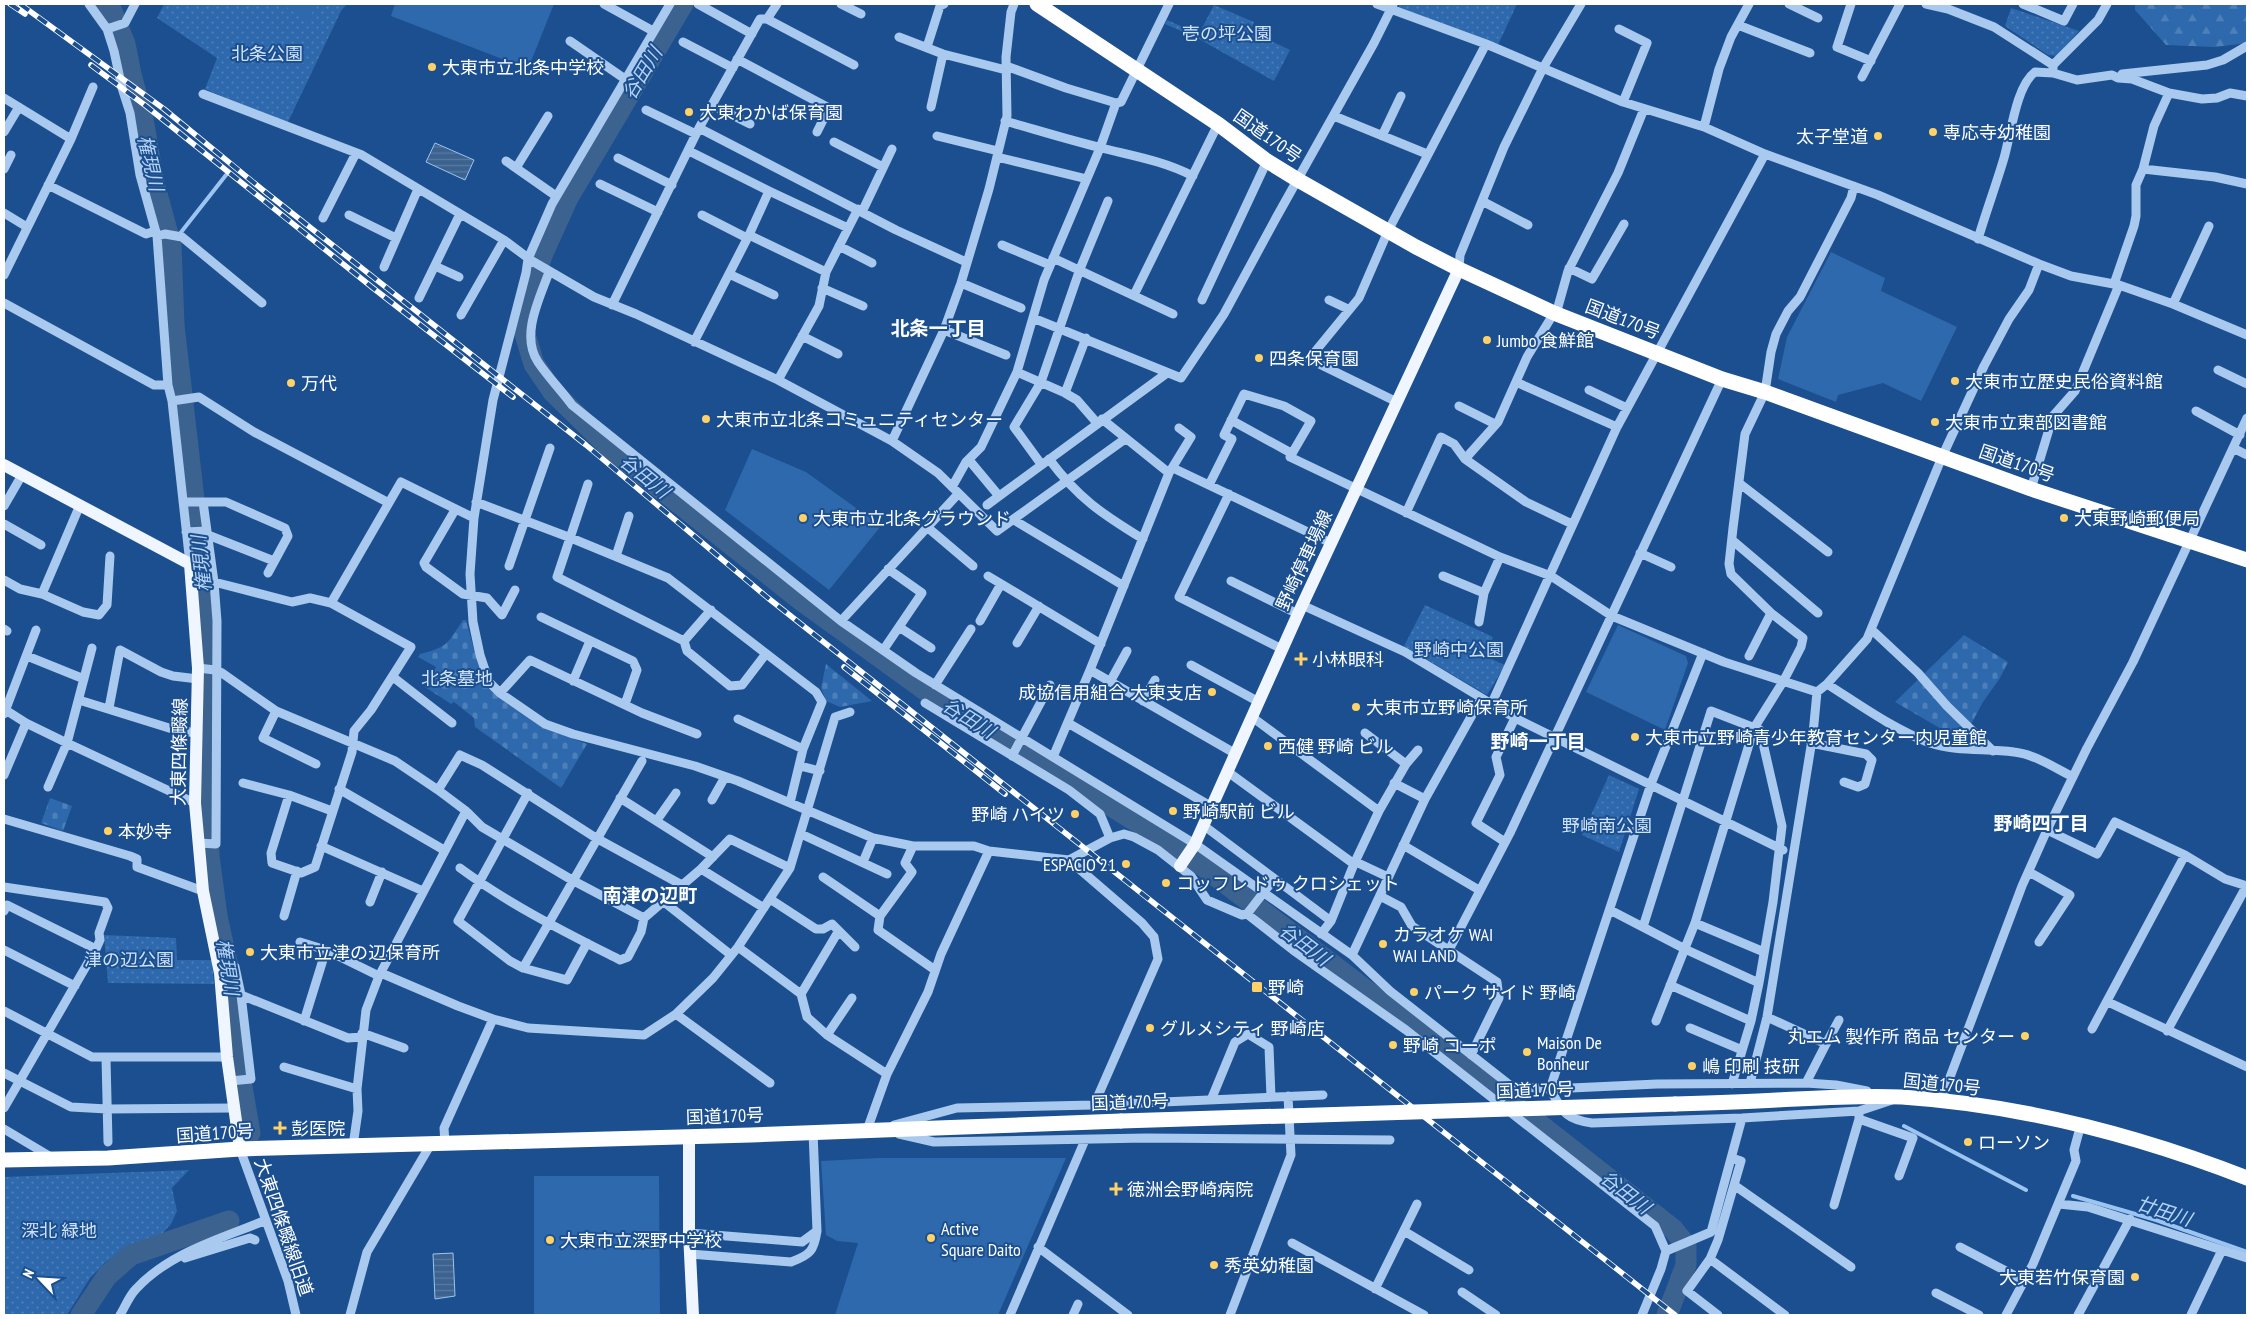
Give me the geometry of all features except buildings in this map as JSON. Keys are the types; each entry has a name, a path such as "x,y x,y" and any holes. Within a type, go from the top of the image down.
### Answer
{"highway":[{"name":"国道170号","path":"1037,4 1218,124 1267,161 1298,180 1459,269 1555,314 1722,379 1765,392 2031,489 2190,542 2246,557"},
{"name":"国道170号","path":"4,1160 171,1155 240,1148 438,1144 1842,1097 1901,1097 1941,1101 2081,1124 2198,1158 2247,1178"}],"main road":[{"name":"野崎停車場線","path":"1182,863 1194,845 1212,807 1300,609 1459,269"},
{"path":"4,465 190,564"},
{"name":"大東四條畷線","path":"190,564 195,584 198,672 195,733 195,803 202,891 220,968 227,1057 240,1148"},
{"path":"689,1136 689,1233 693,1315"}],"street":[{"path":"89,4 107,29 130,113 140,175 159,233 168,385 175,400 190,564"},
{"path":"107,29 125,23 135,4"},
{"path":"604,4 653,32"},
{"path":"670,4 556,196 526,273 493,400 474,518 470,596 480,656 490,682 500,694 546,724 573,734 695,766 873,838 912,846 974,846 989,851 1069,860 1142,923 1154,937 1158,953 1158,959 1094,1105"},
{"path":"698,4 752,34"},
{"path":"767,20 777,4"},
{"path":"841,4 861,14"},
{"path":"927,47 940,6 944,4"},
{"path":"892,441 944,330 961,283 1005,121 1006,68 1011,12 1014,4"},
{"path":"899,37 943,54 1006,68 1116,103 1121,102 1169,4"},
{"path":"1377,4 1392,6 1623,102 1704,127 1765,154 1854,186 2039,264 2071,276 2116,284 2173,304 2247,335"},
{"path":"1459,269 1460,255 1504,147 1543,68 1581,4"},
{"path":"1704,127 1719,69 1731,37 1749,4"},
{"path":"1789,4 1818,18"},
{"path":"1851,4 1837,47 1871,62"},
{"path":"1862,77 1900,4"},
{"path":"1926,4 1948,10 1994,28 2053,69 2077,80 2207,66 2223,60 2247,46"},
{"path":"2023,4 2064,21 2073,4"},
{"path":"1978,239 2004,157 2021,92 2028,77 2034,72 2053,69 2098,20 2106,4"},
{"path":"1033,318 1181,378 1224,314 1374,43 1392,6"},
{"path":"612,305 698,131 760,19 767,20 854,66"},
{"path":"1738,25 1810,53"},
{"path":"1619,29 1647,43 1623,102"},
{"path":"570,41 625,79"},
{"path":"683,42 732,68"},
{"path":"1397,402 1309,359 1348,309 1359,298 1388,231 1486,44"},
{"path":"931,107 943,54"},
{"path":"737,59 829,108 817,132"},
{"path":"2112,75 2118,78 2132,79 2169,93 2202,99 2217,98 2230,93 2247,96"},
{"path":"4,275 6,263 27,227 71,139 93,87"},
{"path":"2031,489 2053,416 2075,391 2116,284 2134,226 2136,185 2143,169 2154,126 2169,93"},
{"path":"203,94 356,153 504,240 530,260 594,297 778,380 892,441 938,473 997,531 1125,439"},
{"path":"1382,136 1400,96"},
{"path":"4,98 71,139"},
{"path":"841,621 927,527 955,490 969,460 981,447 1017,372 1052,262 1100,148 1116,103"},
{"path":"712,105 750,124"},
{"path":"4,132 19,107"},
{"path":"1465,459 1495,424 1527,357 1555,314 1569,268 1613,185 1644,109"},
{"path":"646,110 698,131 966,262"},
{"path":"516,168 548,116"},
{"path":"1334,116 1427,154"},
{"path":"1005,121 1100,148 1153,159 1193,176"},
{"path":"1134,295 1218,124"},
{"path":"937,136 1087,179"},
{"path":"834,142 883,167"},
{"path":"778,380 819,306 826,272 892,149"},
{"path":"689,151 848,228"},
{"path":"323,218 356,153"},
{"path":"1491,705 1617,427 1765,154"},
{"path":"4,169 11,155"},
{"path":"618,158 672,186"},
{"path":"506,161 556,196"},
{"path":"1202,300 1267,161"},
{"path":"2143,169 2247,184"},
{"path":"600,184 658,212"},
{"path":"48,185 146,234 159,233 182,237 262,302"},
{"path":"1656,1022 1695,922 1754,728 1784,680 1801,647 1803,638 1771,613 1731,574 1729,564 1745,434 1765,392 1771,352 1776,334 1788,311 1800,297 1851,198 1854,186"},
{"path":"384,267 418,189"},
{"path":"694,342 748,237 769,191"},
{"path":"1108,201 1080,269 1041,382 1014,427 1045,461 1096,510 1143,539"},
{"path":"1482,201 1528,225"},
{"path":"4,212 27,227"},
{"path":"419,298 460,214"},
{"path":"349,215 396,238"},
{"path":"702,215 826,272"},
{"path":"1569,268 1592,279 1624,224"},
{"path":"2173,304 2209,226"},
{"path":"461,315 504,240"},
{"path":"1002,245 1052,262 1080,269 1173,314"},
{"path":"839,246 872,263"},
{"path":"1750,1083 1767,1017 1811,743 1817,692 1827,684 1867,639 1872,630 1942,457 1984,366 2009,320 2029,290 2039,264"},
{"path":"434,266 458,277"},
{"path":"546,269 532,324 531,345 537,360 572,405 841,621 936,685 1194,845 1261,896 1352,955 1390,991 1511,1086 1550,1089 1657,1084 1806,1083 1836,1085 1901,1097"},
{"path":"729,274 774,295"},
{"path":"961,283 1021,308"},
{"path":"822,288 863,306"},
{"path":"1328,300 1348,309"},
{"path":"4,303 154,385 168,385"},
{"path":"944,330 1006,355"},
{"path":"802,336 838,354"},
{"path":"1066,393 1086,338"},
{"path":"2218,370 2247,384"},
{"path":"1017,372 1066,393 1077,400 1100,421 1171,471 1209,485 1331,543"},
{"path":"987,505 1167,373"},
{"path":"1449,950 1505,842 1556,737 1722,379"},
{"path":"1516,382 1617,427"},
{"path":"1589,390 1627,408"},
{"path":"1209,485 1232,439 1224,434 1244,394 1284,406 1311,421 1290,457 1500,557 1550,576 1612,616 1724,662 1817,692"},
{"path":"175,400 200,397 254,432 388,503"},
{"path":"1459,406 1495,424"},
{"path":"2196,411 2240,434"},
{"path":"1941,1101 2047,830 2133,662 2247,418"},
{"path":"1231,420 1291,453"},
{"path":"1053,757 1171,471 1191,437 1179,428"},
{"path":"1406,512 1441,437 1454,444 1465,459 1526,502 1572,524"},
{"path":"509,566 550,448"},
{"path":"2233,448 2247,455"},
{"path":"969,460 999,496"},
{"path":"4,506 22,475"},
{"path":"331,603 401,482 454,510 474,518"},
{"path":"1739,483 1828,552"},
{"path":"588,484 557,577 684,641 687,651 730,686 742,685 765,655"},
{"path":"1229,494 1179,597 1282,649"},
{"path":"183,502 226,502 285,528 288,536 268,573"},
{"path":"199,843 216,844 216,670 212,583 203,502"},
{"path":"476,502 668,578 711,610 765,655 816,692 822,702 803,749 790,803"},
{"path":"42,594 80,506"},
{"path":"454,510 424,563 426,567 463,594 487,598 502,615 515,590"},
{"path":"616,556 629,516"},
{"path":"1014,520 1124,586"},
{"path":"4,524 41,545"},
{"path":"927,527 973,566"},
{"path":"187,532 207,533 274,561"},
{"path":"1732,540 1818,613"},
{"path":"1640,553 1671,567"},
{"path":"4,580 20,589 42,594 83,612 99,616 107,606 110,556"},
{"path":"1479,622 1484,593 1500,557"},
{"path":"886,646 922,593 888,569"},
{"path":"988,576 1101,644"},
{"path":"1443,576 1484,593"},
{"path":"1231,581 1405,652 1515,718 1651,784 1682,802 1792,854"},
{"path":"195,584 212,583 292,602 310,598 331,603 411,647 354,731 351,744 352,752 315,867 301,873 272,863 271,853 289,794"},
{"path":"980,621 1001,584"},
{"path":"1017,643 1039,606"},
{"path":"684,641 711,610"},
{"path":"1750,656 1771,613"},
{"path":"541,617 633,661 637,670 625,704"},
{"path":"899,627 931,648"},
{"path":"936,685 971,629"},
{"path":"36,630 4,711 195,803"},
{"path":"1872,630 1918,673 1947,706 1993,751"},
{"path":"573,681 590,642"},
{"path":"48,787 67,743 92,648"},
{"path":"109,708 120,650 167,674 216,670 276,711 395,761 466,811 482,828 572,880 644,918"},
{"path":"1110,682 1127,651"},
{"path":"1703,653 1651,784 1550,1089 1563,1113 1574,1120 1592,1123 1859,1115 1901,1097"},
{"path":"26,656 84,679"},
{"path":"500,694 530,660 642,713 697,734"},
{"path":"1191,665 1259,702"},
{"path":"1090,670 1236,754"},
{"path":"393,676 452,723"},
{"path":"1143,701 1155,680"},
{"path":"1827,684 1897,728 1932,743 1965,750 2015,752 2033,758 2073,777"},
{"path":"1012,756 1050,685"},
{"path":"1352,955 1424,799 1481,699"},
{"path":"79,700 169,728 195,733"},
{"path":"925,703 1069,790 1100,814 1110,838"},
{"path":"276,711 263,738 316,764"},
{"path":"1643,927 1711,711 1760,730 1782,826 1759,983 1751,1021 1732,1084"},
{"path":"300,942 326,950 380,975 493,1019 528,1028 644,1036 676,1014 713,978 738,947 790,868 835,717 850,712"},
{"path":"1252,717 1379,811"},
{"path":"1505,842 1476,823 1500,775 1496,757 1515,718"},
{"path":"738,719 803,749"},
{"path":"4,775 26,723"},
{"path":"1068,723 1212,807"},
{"path":"1365,732 1406,764"},
{"path":"1811,743 1866,754 1872,760 1864,784 1858,787 1844,782"},
{"path":"1321,934 1331,921 1379,811 1406,764 1418,750"},
{"path":"438,790 460,755 482,765 596,838 682,885"},
{"path":"523,968 596,838 642,761"},
{"path":"800,766 820,771"},
{"path":"1228,772 1355,863 1388,877"},
{"path":"712,800 724,777"},
{"path":"242,783 289,794 332,810"},
{"path":"1394,783 1424,799"},
{"path":"339,789 444,850"},
{"path":"657,820 676,793"},
{"path":"528,794 458,921 510,961 523,968 567,980 587,943"},
{"path":"620,798 713,857"},
{"path":"353,1146 358,1111 357,1089 366,1010 380,975 466,811"},
{"path":"4,819 130,856 137,859 137,867 202,891"},
{"path":"2047,830 2097,854 2115,822 2184,855 2225,879 2246,886 2167,1031"},
{"path":"1203,825 1331,921"},
{"path":"801,834 887,874"},
{"path":"1069,860 1110,838 1124,834 1134,837 1182,863 1207,900 1242,915 1249,911 1274,879"},
{"path":"863,862 873,838"},
{"path":"460,868 479,882 548,924 620,960 628,958 641,932 644,918 702,868 730,840 790,868"},
{"path":"1403,845 1479,890"},
{"path":"321,846 423,891"},
{"path":"912,846 905,863 912,872 880,916 878,930 934,970"},
{"path":"872,1129 887,1074 928,992 934,970 989,851"},
{"path":"2092,1029 2108,1002 2184,855"},
{"path":"702,868 764,908"},
{"path":"284,916 297,871"},
{"path":"370,902 382,872"},
{"path":"2029,872 2070,895 2039,942"},
{"path":"823,877 880,916"},
{"path":"4,887 105,902 108,908 98,933 100,940 96,949 4,1108"},
{"path":"13,889 5,908 96,949"},
{"path":"1380,896 1401,908 1412,926 1498,982 1499,998 1471,1055"},
{"path":"770,899 816,929 823,929 832,924 854,947"},
{"path":"664,902 731,954"},
{"path":"1610,910 1685,949 1759,983"},
{"path":"1249,911 1293,950 1406,1030 1497,1104 1655,1226 1666,1250 1662,1269 1642,1315"},
{"path":"1695,922 1764,952"},
{"path":"801,994 838,932"},
{"path":"738,947 801,994 807,1017 827,1035 887,1074"},
{"path":"4,950 75,986"},
{"path":"304,1021 326,950"},
{"path":"220,968 235,967 241,995 251,1079 231,1081"},
{"path":"1670,985 1751,1021"},
{"path":"241,995 348,1038 362,1035 404,1048"},
{"path":"827,1035 852,998"},
{"path":"2108,1002 2247,1067"},
{"path":"4,1011 92,1057 227,1057"},
{"path":"676,1014 770,1084"},
{"path":"1767,1017 1826,1044"},
{"path":"350,1315 368,1252 438,1144 493,1019"},
{"path":"1806,1083 1839,1020"},
{"path":"1690,1028 1742,1050"},
{"path":"1211,1100 1235,1042 1248,1034 1269,1047 1271,1097"},
{"path":"106,1058 108,1142"},
{"path":"284,1067 357,1089"},
{"path":"4,1072 71,1107 108,1109 234,1108"},
{"path":"1497,1104 1511,1086"},
{"path":"1233,1314 1291,1155 1288,1096"},
{"path":"872,1129 957,1108 1323,1096"},
{"path":"1859,1115 1913,1138 1899,1176"},
{"path":"1834,1205 1859,1115"},
{"path":"1666,1250 1706,1236 1712,1232 1742,1118"},
{"path":"2006,1315 2025,1280 2076,1161 2074,1150 2081,1124"},
{"path":"4,1129 53,1159"},
{"path":"872,1129 934,1142 1146,1138 1390,1140"},
{"path":"690,1254 792,1262 806,1257 815,1246 817,1231 814,1132"},
{"path":"1010,1315 1085,1140"},
{"name":"大東四條畷線旧道","path":"240,1148 288,1281 296,1315"},
{"path":"1718,1315 1687,1291 1710,1259 1718,1240 1741,1161 1732,1158"},
{"path":"1734,1185 1851,1266"},
{"path":"1374,1289 1417,1204"},
{"path":"2059,1204 2088,1206 2247,1258"},
{"path":"120,1315 135,1290 153,1273 184,1254 266,1220"},
{"path":"2078,1315 2130,1220"},
{"path":"689,1233 802,1242 817,1231"},
{"path":"1404,1231 1469,1270"},
{"path":"184,1254 185,1259 250,1238 255,1240"},
{"path":"1292,1243 1424,1315"},
{"path":"1960,1246 2025,1280"},
{"path":"1038,1247 1128,1315"},
{"path":"2192,1315 2222,1250"},
{"path":"1710,1259 1785,1315"},
{"path":"1462,1292 1496,1315"},
{"path":"1936,1293 1980,1315"},
{"path":"1073,1315 1078,1304"}],"green space":[{"name":"北条公園","path":"164,4 347,4 341,11 287,124 205,89 217,58 157,18"},
{"path":"281,4 317,4 308,20"},
{"path":"395,4 554,4 528,69 391,16"},
{"path":"1400,4 1517,4 1498,45 1398,8"},
{"path":"2135,4 2247,4 2247,43 2215,47 2166,45 2135,10"},
{"name":"壱の坪公園","path":"1214,5 1254,22 1250,31 1290,50 1274,81 1197,38 1165,24 1167,20 1199,34"},
{"path":"2011,8 2079,31 2057,56 2048,55 2005,26"},
{"path":"1831,252 1885,278 1881,291 1957,327 1921,401 1883,383 1838,395 1836,402 1778,379 1787,337"},
{"name":"大東市立北条グラウンド","path":"752,449 806,472 881,526 829,590 725,510"},
{"name":"野崎中公園","path":"1425,605 1493,637 1485,656 1505,665 1487,695 1404,646"},
{"name":"北条墓地","path":"463,620 466,620 481,675 488,688 552,731 587,744 561,788 475,727 474,718 454,702 451,704 425,687 436,667 418,657 420,654 436,649 446,643"},
{"path":"1618,625 1686,656 1688,663 1665,730 1586,692"},
{"path":"1964,635 2008,662 1962,741 1895,702"},
{"path":"826,664 872,701 840,707 826,701 821,688"},
{"name":"野崎南公園","path":"1609,775 1639,789 1619,852 1582,835"},
{"path":"50,798 72,806 63,831 41,823"},
{"name":"津の辺公園","path":"104,935 176,938 177,960 212,960 214,984 108,983"},
{"name":"Active Square Daito","path":"878,1158 1066,1158 998,1315 835,1315 858,1243 837,1241 826,1235 821,1161"},
{"name":"深北 緑地","path":"189,1170 172,1188 177,1211 171,1224 162,1234 134,1245 106,1262 90,1278 67,1315 4,1315 4,1177"},
{"path":"534,1176 659,1176 660,1315 534,1315"}],"shaded area":[{"path":"435,143 474,160 465,180 426,162"},
{"path":"453,1253 455,1296 435,1299 433,1254"}],"waterway":[{"name":"権現川","path":"106,4 111,9 125,44 143,119 154,183 171,245 174,325 204,586 209,664 207,803 209,856 217,916 229,971 241,1081 250,1133"},
{"name":"谷田川","path":"683,4 568,198 543,253 532,284 524,331 534,364 553,392 613,451 802,601 932,695 1179,848 1450,1054 1673,1229 1686,1245 1686,1265 1667,1315"},
{"path":"171,245 226,175"},
{"name":"廿田川","path":"1904,1126 2026,1190"},
{"name":"廿田川","path":"2073,1196 2156,1220 2247,1252"},
{"name":"権現川","path":"81,1315 107,1276 131,1255 229,1221"}],"railway":[{"path":"10,4 25,14"},
{"path":"20,4 164,109 264,191 586,445 768,598 1675,1315"},
{"path":"91,65 146,106 373,288 513,397"},
{"path":"844,667 1005,794"}],"place":[{"name":"大東市立北条中学校","path":"432,67"},
{"name":"大東わかば保育園","path":"689,112"},
{"name":"専応寺幼稚園","path":"1933,132"},
{"name":"太子堂道","path":"1878,136"},
{"name":"Jumbo 食鮮館","path":"1487,340"},
{"name":"四条保育園","path":"1259,358"},
{"name":"大東市立歴史民俗資料館","path":"1955,381"},
{"name":"万代","path":"291,383"},
{"name":"大東市立北条コミュニティセンター","path":"706,419"},
{"name":"大東市立東部図書館","path":"1935,422"},
{"name":"大東市立北条グラウンド","path":"803,518"},
{"name":"大東野崎郵便局","path":"2064,518"},
{"name":"小林眼科","path":"1301,659"},
{"name":"成協信用組合 大東支店","path":"1212,692"},
{"name":"大東市立野崎保育所","path":"1356,707"},
{"name":"大東市立野崎青少年教育センター内児童館","path":"1635,737"},
{"name":"西健 野崎 ビル","path":"1268,746"},
{"name":"野崎駅前 ビル","path":"1173,811"},
{"name":"野崎 ハイツ","path":"1075,814"},
{"name":"本妙寺","path":"108,831"},
{"name":"ESPACIO 21","path":"1126,864"},
{"name":"コッフレ ドゥ クロシェット","path":"1166,883"},
{"name":"カラオケ WAI WAI LAND","path":"1383,944"},
{"name":"大東市立津の辺保育所","path":"250,952"},
{"name":"野崎","path":"1257,987"},
{"name":"パーク サイド 野崎","path":"1414,992"},
{"name":"グルメシティ 野崎店","path":"1150,1028"},
{"name":"丸エム 製作所 商品 センター","path":"2025,1036"},
{"name":"野崎 コーポ","path":"1393,1045"},
{"name":"Maison De Bonheur","path":"1527,1052"},
{"name":"嶋 印刷 技研","path":"1692,1066"},
{"name":"彭医院","path":"280,1128"},
{"name":"ローソン","path":"1968,1142"},
{"name":"徳洲会野崎病院","path":"1116,1189"},
{"name":"Active Square Daito","path":"931,1238"},
{"name":"大東市立深野中学校","path":"550,1240"},
{"name":"秀英幼稚園","path":"1214,1265"},
{"name":"大東若竹保育園","path":"2135,1277"}],"district":[{"name":"北条一丁目","path":"938,328"},
{"name":"野崎一丁目","path":"1538,741"},
{"name":"野崎四丁目","path":"2041,823"},
{"name":"南津の辺町","path":"650,895"}]}
